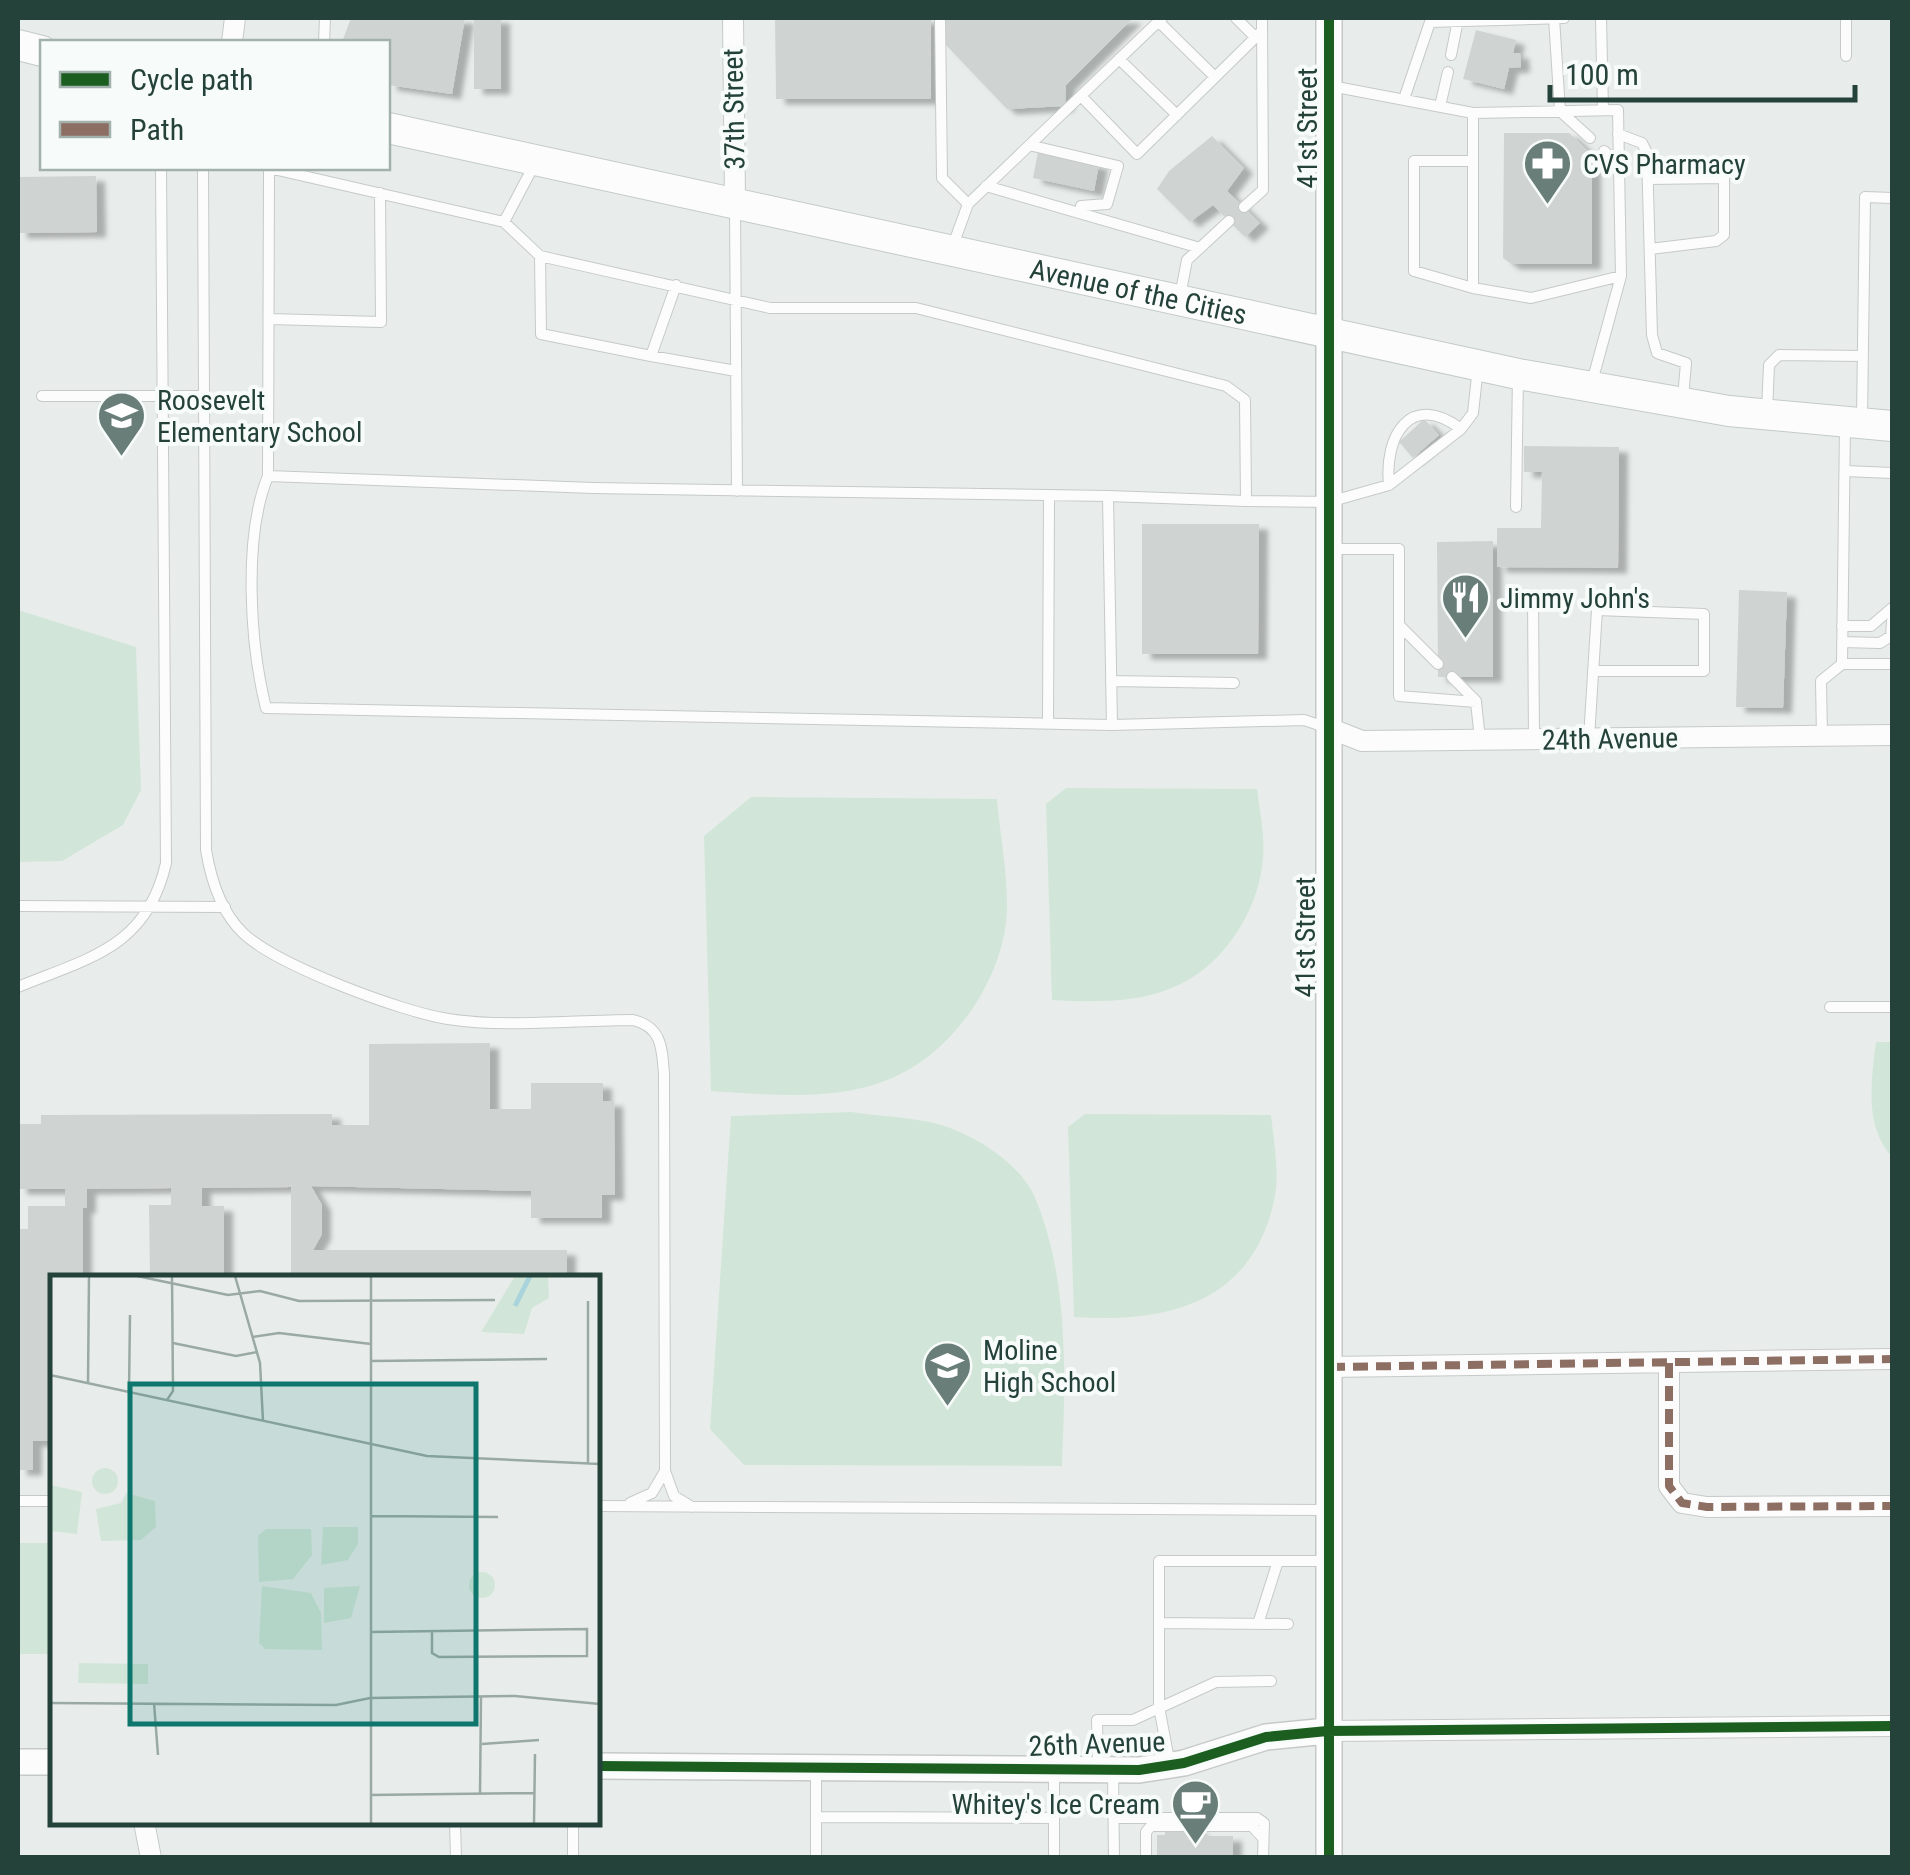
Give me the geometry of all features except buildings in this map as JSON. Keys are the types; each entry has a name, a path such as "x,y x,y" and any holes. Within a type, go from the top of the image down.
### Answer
{"main road":[{"name":"Avenue of the Cities","path":"390,128 952,248 1478,366 1683,404 1867,424"}],"street":[{"name":"37th Street","path":"732,18 734,201"},
{"name":"41st Street","path":"1329,18 1329,1858"},
{"name":"24th Avenue","path":"1330,728 1362,742 1892,735"},
{"path":"1330,1367 1892,1359"},
{"path":"1669,1362 1669,1486 1682,1502 1707,1507 1892,1506"},
{"name":"26th Avenue","path":"600,1766 1106,1770 1170,1766 1266,1737 1328,1731 1892,1726"},
{"path":"18,1762 50,1762"},
{"path":"145,1825 151,1858"}],"lane":[{"path":"940,18 942,178 968,204"},
{"path":"1236,18 1259,34"},
{"path":"1244,208 1263,190 1259,34 1262,18"},
{"path":"1554,18 1560,111 1590,138"},
{"path":"1404,100 1430,22 1564,18"},
{"path":"1601,18 1604,110"},
{"path":"1846,18 1846,56"},
{"path":"952,248 968,204 1033,146 1160,20 1215,78"},
{"path":"1451,55 1458,20"},
{"path":"1081,96 1138,154 1259,34"},
{"path":"1120,59 1177,115"},
{"path":"1440,106 1448,72"},
{"path":"1329,85 1472,112 1618,110 1621,276 1590,388"},
{"path":"1472,112 1472,288"},
{"path":"1618,134 1642,142 1648,180 1652,335 1657,354 1686,363 1683,404"},
{"path":"1033,146 1114,162 1120,171 1108,204 1096,208 1041,199"},
{"path":"1604,151 1619,164"},
{"path":"504,222 538,159"},
{"path":"1472,161 1414,161 1414,272 1472,288 1531,298 1621,276"},
{"path":"18,987 113,948 148,906 162,881 167,843 164,395 159,282 162,170"},
{"path":"202,170 206,850 225,908 243,933 285,960 409,1009 462,1020 633,1020 651,1027 658,1036 664,1074 664,1471 674,1496 692,1507"},
{"path":"1246,500 1246,400 1226,386 916,308 770,308 736,297 540,256 504,222 269,170 268,476 255,508 255,664 266,708 1112,725 1304,720 1330,728"},
{"path":"1648,180 1724,178 1724,235 1716,242 1650,249"},
{"path":"986,186 1200,248"},
{"path":"268,319 381,322 380,192"},
{"path":"1842,664 1845,471 1867,424 1863,356 1865,197 1892,198"},
{"path":"734,201 737,492"},
{"path":"1179,300 1187,260 1230,221"},
{"path":"540,256 541,334 736,371"},
{"path":"651,356 676,285"},
{"path":"1766,415 1768,365 1779,355 1863,356"},
{"path":"268,476 737,492 1329,502 1389,485 1460,430 1473,413 1478,366"},
{"path":"1516,507 1518,374"},
{"path":"42,396 203,396"},
{"path":"1389,485 1390,442 1418,414 1432,413 1460,430"},
{"path":"1845,471 1892,473"},
{"path":"1048,724 1049,496"},
{"path":"1108,496 1112,725"},
{"path":"1329,549 1399,549 1399,696 1476,702"},
{"path":"1533,599 1534,740"},
{"path":"1842,626 1870,626 1892,608"},
{"path":"1589,739 1593,670 1597,610 1704,614 1704,671 1593,670"},
{"path":"1842,642 1880,642 1891,636 1892,621"},
{"path":"1399,625 1438,664"},
{"path":"1822,738 1821,681 1842,664 1892,664"},
{"path":"1452,677 1476,702 1480,740"},
{"path":"1111,682 1234,683"},
{"path":"18,906 225,908"},
{"path":"1830,1007 1892,1007"},
{"path":"619,1507 652,1494 664,1471"},
{"path":"18,1501 50,1501"},
{"path":"600,1506 1330,1510"},
{"path":"1170,1766 1160,1707 1160,1561 1329,1561"},
{"path":"1258,1624 1278,1561"},
{"path":"1159,1623 1288,1624"},
{"path":"1114,1858 1114,1818 1097,1720 1132,1720 1216,1682 1270,1681"},
{"path":"816,1768 816,1858"},
{"path":"1054,1770 1054,1858"},
{"path":"816,1818 1054,1818"},
{"path":"1114,1818 1258,1818 1264,1824 1263,1858"},
{"path":"456,1825 456,1858"},
{"path":"573,1825 573,1858"},
{"path":"1146,1858 1146,1832 1151,1826 1252,1826 1263,1838"}],"green space":[{"path":"18,610 136,647 141,790 123,825 62,861 18,862"},
{"path":"1066,788 1257,789 1263,851 1257,891 1233,938 1196,975 1175,987 1129,999 1052,1000 1046,804"},
{"path":"751,797 997,799 1007,892 1001,947 992,974 971,1011 944,1042 916,1065 855,1090 787,1095 711,1091 704,836"},
{"path":"1876,1042 1892,1042 1892,1157 1873,1117 1871,1088"},
{"path":"852,1112 927,1122 963,1133 1000,1156 1030,1188 1047,1232 1060,1298 1064,1366 1062,1466 744,1465 710,1429 731,1116"},
{"path":"1085,1114 1271,1115 1276,1169 1274,1201 1263,1236 1246,1264 1225,1285 1200,1300 1171,1310 1140,1316 1074,1317 1068,1127"},
{"path":"18,1543 50,1543 50,1654 18,1654"}],"marked path":[{"path":"1330,1367 1892,1359"},
{"path":"1669,1363 1669,1486 1682,1503 1707,1507 1892,1506"}],"cycle path":[{"path":"1329,18 1329,1858"},
{"path":"600,1766 1139,1770 1184,1763 1266,1737 1327,1731 1892,1726"}],"place":[{"name":"CVS Pharmacy","path":"1548,206"},
{"name":"Roosevelt Elementary School","path":"122,458"},
{"name":"Jimmy John's","path":"1465,640"},
{"name":"Moline High School","path":"948,1408"},
{"name":"Whitey's Ice Cream","path":"1195,1846"}]}
